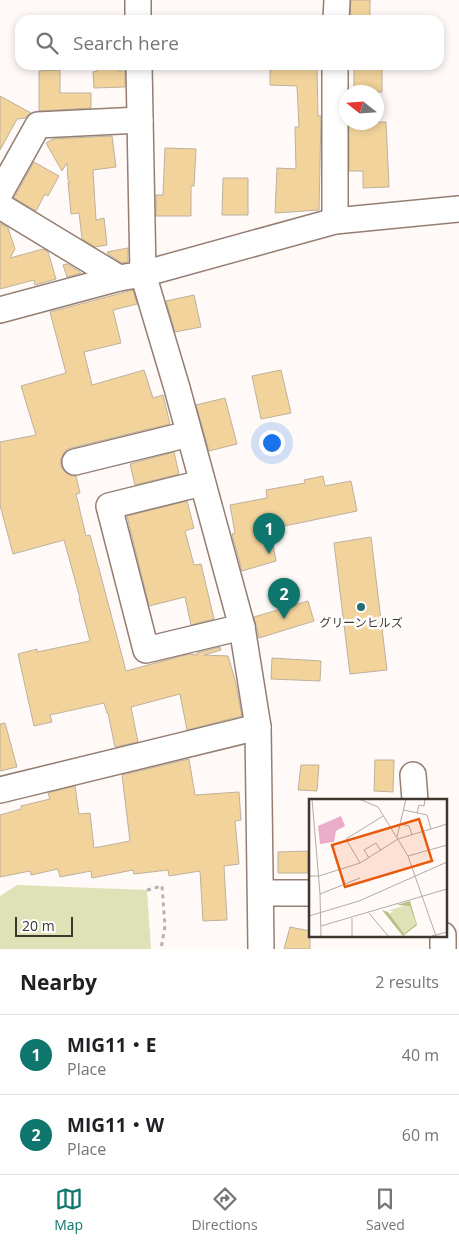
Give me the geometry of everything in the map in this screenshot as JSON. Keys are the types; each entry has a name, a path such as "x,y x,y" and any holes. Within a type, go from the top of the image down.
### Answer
{"street":[{"path":"138,0 138,15"},
{"path":"336,0 336,15"},
{"path":"139,70 140,120 131,276 177,388 242,627 258,727 262,949"},
{"path":"335,70 336,221"},
{"path":"0,193 38,125 140,120"},
{"path":"0,206 131,276"},
{"path":"0,310 336,221 459,209"},
{"path":"75,462 189,434"},
{"path":"202,483 109,506 146,650 242,627"},
{"path":"0,790 258,727"},
{"path":"413,775 415,799"},
{"path":"261,893 309,893"},
{"path":"442,936 443,949"}],"path":[{"path":"147,890 162,886 165,926 161,949"}],"green space":[{"path":"17,885 147,890 151,949 0,949 0,896"}],"building":[{"path":"351,0 370,0 370,15 350,15"},
{"path":"60,70 60,93 91,93 91,108 39,111 39,71"},
{"path":"270,70 317,70 318,116 321,116 319,210 275,213 277,168 296,169 295,127 299,127 297,86 270,85"},
{"path":"354,70 382,70 382,85 354,85"},
{"path":"125,71 125,87 94,88 93,72"},
{"path":"0,96 31,113 25,118 17,119 0,150"},
{"path":"384,122 386,122 389,187 363,188 363,171 349,171 349,130 384,130"},
{"path":"112,136 116,167 93,170 96,220 104,218 107,245 95,247 82,239 79,213 71,214 68,182 70,182 68,180 67,163 62,171 46,143 53,139"},
{"path":"165,148 196,149 194,186 191,186 191,216 156,216 156,195 163,195"},
{"path":"34,162 59,176 48,196 45,194 36,211 14,198"},
{"path":"223,178 248,178 248,215 222,215"},
{"path":"0,223 8,228 15,249 10,258 43,249 48,252 56,279 35,285 34,280 0,289"},
{"path":"128,248 128,262 122,263 107,252"},
{"path":"67,264 81,273 67,277 63,265"},
{"path":"133,290 137,304 113,310 121,343 84,352 92,385 144,370 153,398 163,395 170,424 71,448 65,451 61,458 61,466 71,476 76,476 80,493 76,494 86,536 90,535 126,671 189,654 197,655 197,653 220,647 221,650 204,655 228,656 242,716 187,730 180,694 131,707 138,742 115,747 104,703 50,715 52,722 34,726 18,654 37,649 37,652 90,641 64,540 13,554 0,505 0,442 36,435 21,386 66,373 50,312"},
{"path":"194,295 201,327 175,332 166,301"},
{"path":"281,370 291,413 261,419 252,376"},
{"path":"225,398 237,444 209,451 196,405"},
{"path":"174,452 179,474 135,485 130,464"},
{"path":"323,476 325,486 351,481 357,511 270,529 276,561 242,571 232,534 235,533 230,505 267,498 266,490 305,483 304,480"},
{"path":"187,501 194,528 185,531 194,565 201,564 214,619 191,625 185,597 149,606 127,516"},
{"name":"グリーンヒルズ","path":"371,537 387,670 350,674 334,543"},
{"path":"308,601 314,621 259,638 254,617"},
{"path":"272,658 321,661 320,681 271,679"},
{"path":"5,723 17,767 0,771 0,724"},
{"path":"189,759 195,795 239,792 241,820 235,821 239,864 224,866 227,920 203,921 200,871 169,876 168,870 134,874 133,870 92,878 91,871 60,877 58,869 31,875 30,871 0,877 0,815 21,809 21,806 50,799 48,793 75,786 79,814 90,813 94,848 130,841 122,775"},
{"path":"375,760 394,760 393,792 374,791"},
{"path":"301,765 319,765 317,791 298,790"},
{"path":"308,851 308,873 278,873 278,852"},
{"path":"290,927 309,931 310,949 284,949"}],"place":[{"name":"MIG11・E","path":"269,554"},
{"name":"グリーンヒルズ","path":"361,607"},
{"name":"MIG11・W","path":"284,619"}]}
